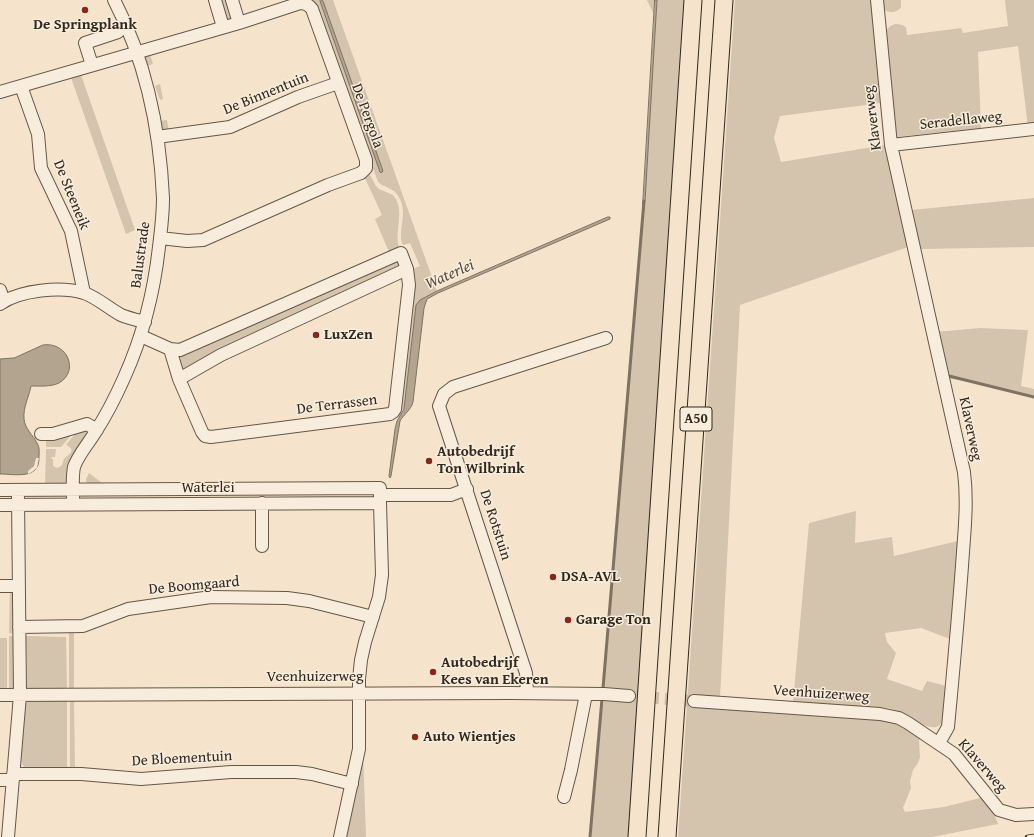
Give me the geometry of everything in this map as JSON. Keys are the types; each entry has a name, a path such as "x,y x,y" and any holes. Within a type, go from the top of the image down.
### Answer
{"highway":[{"name":"A50","path":"637,837 693,0"},
{"name":"A50","path":"667,837 724,0"}],"street":[{"name":"Balustrade","path":"73,505 73,474 76,464 121,386 141,336 155,278 160,238 163,199 157,137 149,91 137,52 123,17 114,0"},
{"path":"215,0 223,27"},
{"path":"232,0 238,23"},
{"name":"Klaverweg","path":"877,0 891,145 964,472 966,488 959,599 948,727 939,743 954,754 999,810 1016,816 1034,814"},
{"name":"De Pergola","path":"0,92 238,23 300,3 309,5 312,9 366,160 366,168 361,173 328,185 203,240 187,241 160,238"},
{"path":"92,65 85,43 118,32"},
{"name":"De Binnentuin","path":"157,137 230,127 298,97 338,83"},
{"name":"De Steeneik","path":"22,86 38,134 41,168 71,231 84,294"},
{"name":"Seradellaweg","path":"891,145 1034,130"},
{"path":"141,336 170,349 180,350 401,253 408,269 221,354 179,379"},
{"name":"De Terrassen","path":"170,349 179,379 202,432 206,436 211,437 390,414 395,409 409,285 408,269"},
{"path":"1,298 46,290 67,290 84,294 106,304 122,315 145,322"},
{"name":"De Rotstuin","path":"527,693 526,672 439,406 444,394 453,387 606,338"},
{"path":"41,434 53,434 87,424 97,430"},
{"name":"Waterlei","path":"0,490 380,488 380,499 262,503 0,505"},
{"path":"8,837 20,695 18,490"},
{"path":"340,837 359,749 359,693 362,655 379,597 382,575 380,499 451,495 467,490"},
{"path":"262,503 262,546"},
{"path":"0,586 19,586"},
{"name":"De Boomgaard","path":"19,627 83,626 128,609 211,597 276,597 298,599 373,617"},
{"name":"Veenhuizerweg","path":"0,695 527,693 630,696"},
{"path":"564,797 571,770 586,694"},
{"name":"Veenhuizerweg","path":"694,701 888,715 908,723 939,743"},
{"name":"De Bloementuin","path":"0,780 13,777 81,774 141,779 231,772 306,772 352,784"}],"shaded area":[{"path":"219,0 229,0 234,18 225,20"},
{"path":"310,0 333,0 437,291 425,297 416,305 404,409 396,412 413,269 420,266 410,243 403,245 401,233 403,213 400,200 394,191 378,182"},
{"path":"647,0 655,0 654,15"},
{"path":"655,0 657,0 645,201 643,205"},
{"path":"657,0 684,0 629,837 591,837 599,734 604,698 629,701 630,690 604,688 643,205 645,201"},
{"path":"735,0 871,0 881,103 780,116 774,138 781,162 885,145 908,247 740,305 720,698 892,719 921,736 919,741 920,757 913,770 910,781 911,788 903,808 905,812 944,807 984,797 991,806 998,824 932,837 678,837"},
{"path":"883,0 901,0 901,8 893,12 884,10"},
{"path":"1005,0 1034,0 1034,126 1028,127 1018,46 978,52 981,128 896,137 886,31 888,28 895,24 900,24 906,27 907,35 961,28 963,33 1008,26"},
{"path":"320,1 323,1 383,171 381,173"},
{"path":"149,51 153,64 147,66 144,57"},
{"path":"79,69 135,230 126,234 69,72"},
{"path":"160,84 163,99 160,100 155,86"},
{"path":"167,120 169,132 163,130 160,123 160,121"},
{"path":"369,173 379,189 393,195 399,207 399,247 389,252 375,219 382,215 364,176"},
{"path":"1034,198 1034,247 919,249 911,210"},
{"path":"610,217 610,219 427,299 424,308 413,402 400,421 390,478 395,429 397,421 404,409 416,305 420,300 437,291"},
{"path":"396,260 400,265 400,268 184,370 181,368 178,356"},
{"path":"980,328 1028,330 1021,386 1034,389 1034,397 972,382 946,378 935,332"},
{"path":"43,345 51,345 64,352 68,358 69,371 65,378 59,383 49,386 31,386 25,406 24,419 27,429 39,446 38,465 31,473 19,475 0,474 0,359 14,358"},
{"path":"82,429 89,432 65,483 45,485 46,449 56,449 55,457 51,457 53,460 53,466 57,468 59,467 72,450 66,445 78,430"},
{"path":"75,431 61,447 46,447 46,438"},
{"path":"89,473 102,483 89,484 86,482"},
{"path":"856,511 855,543 892,537 894,556 958,541 950,639 921,628 885,633 887,642 896,653 887,679 922,691 927,681 946,686 943,720 940,725 935,727 929,727 898,711 888,708 793,702 809,523"},
{"path":"10,591 14,594 15,634 9,633"},
{"path":"69,629 74,629 74,691 70,691 69,687"},
{"path":"9,636 15,636 15,688 9,692"},
{"path":"26,636 66,637 67,691 27,688"},
{"path":"0,638 7,638 7,692 0,692"},
{"path":"67,698 67,768 25,768 21,759 26,703 29,701"},
{"path":"70,698 74,698 75,769 70,769"},
{"path":"363,752 366,837 344,837"}],"pier":[{"path":"36,458 39,458 37,468 28,474 28,471 34,466"}],"waterway":[{"path":"603,688 644,201"},
{"path":"949,376 1034,397"},
{"path":"590,837 602,699"}],"tunnel":[{"path":"629,696 694,701"}],"railway":[{"path":"1027,837 1034,836"}],"place":[{"name":"De Springplank","path":"85,10"},
{"name":"LuxZen","path":"316,335"},
{"name":"Autobedrijf Ton Wilbrink","path":"429,461"},
{"name":"DSA-AVL","path":"553,577"},
{"name":"Garage Ton","path":"568,620"},
{"name":"Autobedrijf Kees van Ekeren","path":"433,672"},
{"name":"Auto Wientjes","path":"415,737"}]}
